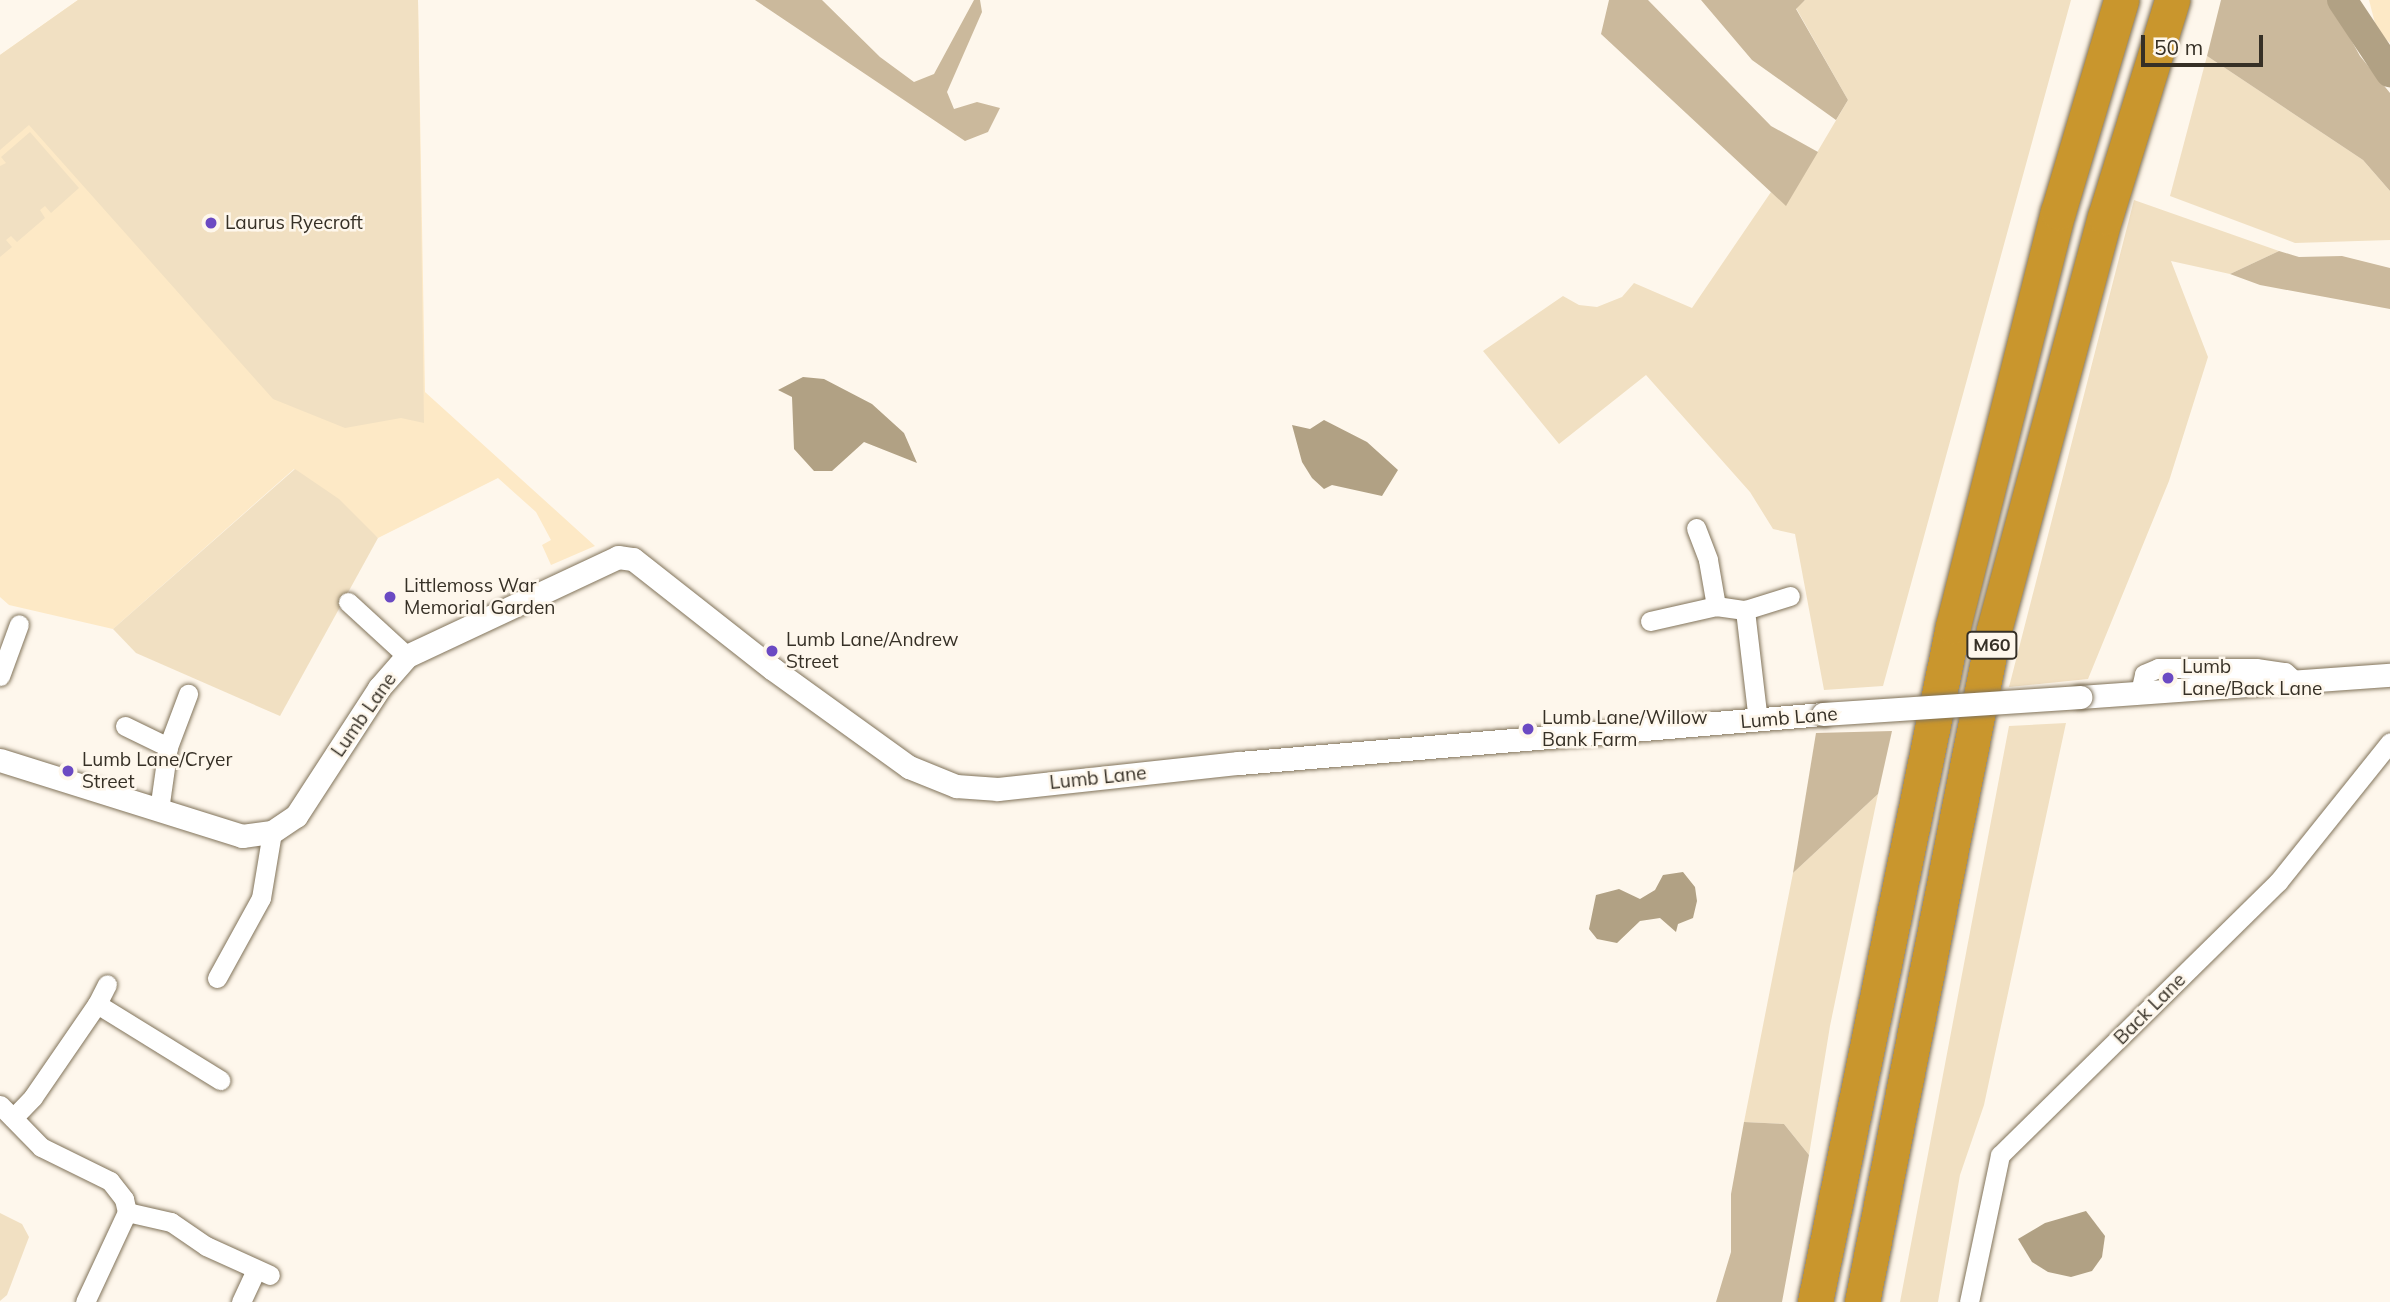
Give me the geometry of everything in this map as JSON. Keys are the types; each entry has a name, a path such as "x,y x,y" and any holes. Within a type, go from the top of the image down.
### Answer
{"highway":[{"name":"M60","path":"1815,1302 1953,626 2058,212 2122,0"},
{"name":"M60","path":"1862,1302 1994,630 2105,217 2172,0"}],"street":[{"path":"1696,528 1708,560 1716,606"},
{"name":"Lumb Lane","path":"272,832 296,817 379,688 407,656 618,557 633,559 773,669 909,767 956,786 998,789 1757,710 1824,714 2390,675"},
{"path":"1650,621 1716,606 1745,610 1790,596"},
{"path":"348,602 407,656"},
{"path":"1745,610 1757,710"},
{"path":"1,672 19,624"},
{"path":"159,810 168,747 188,694"},
{"path":"125,726 168,747"},
{"name":"Back Lane","path":"1969,1302 2000,1155 2278,882 2390,742"},
{"path":"0,760 242,836 272,832 261,898 217,978"},
{"path":"85,1302 127,1212 118,1187 41,1147 6,1112 33,1097 107,984"},
{"path":"97,1003 220,1080"},
{"path":"127,1212 171,1222 206,1246 263,1272 241,1302"}],"shaded area":[{"name":"Laurus Ryecroft","path":"78,0 418,0 425,392 595,546 551,565 542,545 551,540 536,512 498,478 378,538 294,469 113,629 9,605 0,597 0,55"},
{"path":"78,0 418,0 424,423 401,418 345,428 273,399 29,125 0,150 0,55"},
{"path":"755,0 822,0 880,57 914,82 934,74 974,0 980,0 982,12 947,92 954,109 977,102 1000,108 988,132 965,141"},
{"path":"1609,0 1648,0 1771,126 1818,152 1786,206 1601,34"},
{"path":"1701,0 1805,0 1796,9 1848,100 1836,120 1752,60"},
{"path":"1805,0 2071,0 1883,686 1824,690 1795,534 1773,529 1750,492 1646,375 1559,444 1483,351 1563,296 1579,305 1597,307 1622,297 1634,283 1692,308 1771,192 1786,205 1848,100 1796,8"},
{"path":"2221,0 2329,0 2360,56 2390,93 2390,191 2363,160 2207,56"},
{"path":"2369,0 2390,0 2390,43 2377,31"},
{"path":"2207,56 2363,160 2390,191 2390,240 2295,243 2170,196"},
{"path":"30,132 79,188 51,213 45,206 40,210 45,218 17,242 11,236 6,240 12,247 0,257 0,166 6,163 1,157"},
{"path":"2134,200 2279,251 2230,274 2171,261 2208,357 2169,481 2088,679 2009,687"},
{"path":"2279,251 2299,257 2342,256 2390,268 2390,309 2260,285 2230,274"},
{"path":"803,377 824,379 872,404 904,433 917,463 864,442 832,471 814,471 794,449 792,397 778,390"},
{"path":"1324,420 1367,442 1398,470 1382,496 1332,485 1324,489 1312,478 1302,462 1292,425 1310,429"},
{"path":"295,469 339,499 378,538 280,716 136,653 113,629"},
{"path":"2066,723 1984,1105 1960,1175 1938,1302 1900,1302 2009,726"},
{"path":"1892,731 1878,794 1793,873 1816,733"},
{"path":"1878,794 1830,1026 1809,1155 1784,1124 1744,1122 1793,873"},
{"path":"1683,872 1695,887 1697,901 1693,918 1678,924 1676,932 1660,918 1640,921 1617,943 1597,939 1589,929 1596,895 1619,889 1640,899 1655,890 1663,875"},
{"path":"1744,1122 1784,1124 1809,1155 1782,1302 1716,1302 1731,1252 1731,1194"},
{"path":"2086,1211 2105,1236 2102,1257 2092,1271 2071,1277 2048,1272 2032,1262 2018,1239 2045,1223"},
{"path":"0,1213 22,1224 29,1237 7,1295 0,1301"}],"waterway":[{"path":"2342,0 2390,72"}],"place":[{"name":"Laurus Ryecroft","path":"211,223"},
{"name":"Littlemoss War Memorial Garden","path":"390,597"},
{"name":"Lumb Lane/Andrew Street","path":"772,651"},
{"name":"Lumb Lane/Back Lane","path":"2168,678"},
{"name":"Lumb Lane/Willow Bank Farm","path":"1528,729"},
{"name":"Lumb Lane/Cryer Street","path":"68,771"}]}
